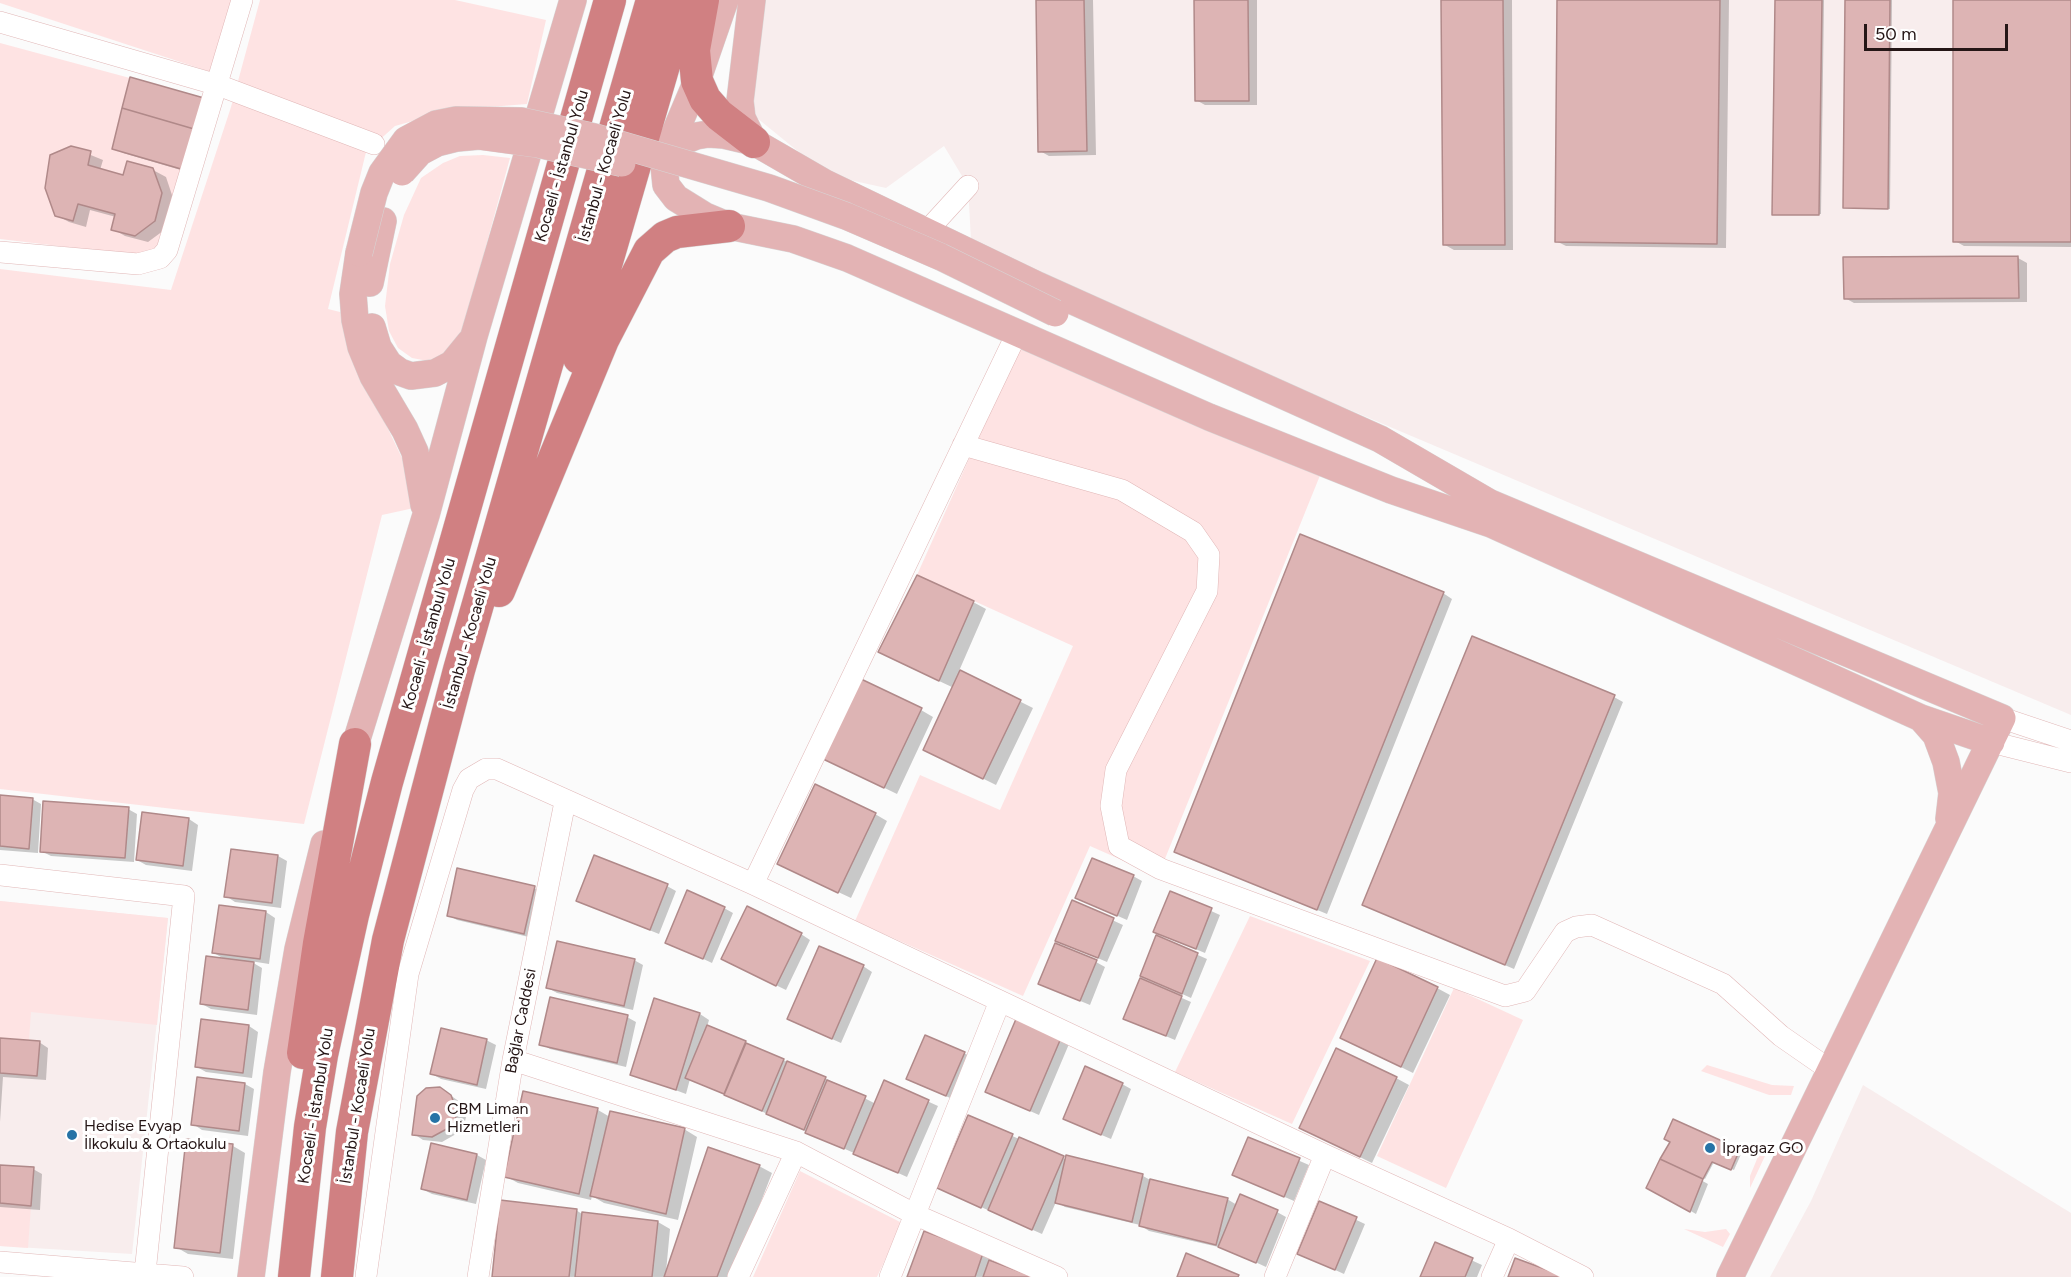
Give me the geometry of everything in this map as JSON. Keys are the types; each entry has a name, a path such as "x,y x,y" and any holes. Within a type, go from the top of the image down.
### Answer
{"highway":[{"name":"Kocaeli - İstanbul Yolu","path":"294,1277 310,1127 334,997 387,782 610,0"},
{"name":"İstanbul - Kocaeli Yolu","path":"356,1277 343,1201 352,1132 388,940 461,665 652,0"},
{"path":"542,482 683,0"},
{"path":"703,0 694,50 697,81 705,99 719,115 754,142"},
{"path":"461,665 514,559 542,482 603,340 649,251 665,237 677,232 729,226"},
{"path":"303,1191 301,1108 303,1052 319,944 355,744"}],"main road":[{"path":"251,1277 276,1083 298,949 322,850 426,515 474,336 573,0"},
{"path":"725,0 697,81 666,156 666,185 689,209 729,226 794,239 847,258 1209,417 1369,482 1490,514"},
{"path":"752,0 740,101 742,118 754,142"},
{"path":"426,515 415,452 405,430 373,376 361,347 355,320 353,294 359,254 374,193 382,172 406,140 436,124 456,120 521,121 594,137 780,192 846,216 941,257 1053,321"},
{"path":"666,156 696,136 708,134 754,142 825,183 1035,284 1380,439 1490,514 1921,718 1996,730"},
{"path":"474,336 461,356 435,373 411,376 389,364 375,337 369,306 370,280 383,221 394,187 406,166 420,152 457,138 506,138 610,159 761,204 850,237 1053,321 1490,514 1996,730"},
{"path":"1921,718 1936,735 1946,762 1952,793 1948,829"},
{"path":"1730,1277 1996,730"}],"street":[{"path":"0,252 138,264 160,258 167,250 242,0"},
{"path":"0,22 218,85 374,144"},
{"path":"926,232 968,186"},
{"path":"753,884 1017,333"},
{"path":"963,446 1122,490 1193,532 1209,555 1207,591 1116,770 1111,806 1119,846 1161,869 1505,996 1526,991 1564,932 1592,926 1723,984 1781,1036 1830,1070"},
{"path":"1996,730 2071,741"},
{"path":"1996,730 2071,762"},
{"path":"356,1277 408,974 463,790 469,779 486,769 497,769 565,802 753,884 1324,1155 1509,1239 1583,1277"},
{"name":"Bağlar Caddesi","path":"478,1277 513,1060 565,802"},
{"path":"0,875 184,896 146,1274"},
{"path":"890,1277 1000,1001"},
{"path":"513,1060 796,1152 916,1215 1057,1277"},
{"path":"738,1277 796,1152"},
{"path":"1275,1277 1324,1155"},
{"path":"1492,1277 1509,1239"},
{"path":"0,1262 75,1273 183,1277"}],"shaded area":[{"path":"0,0 232,0 211,72 0,3"},
{"path":"260,0 455,0 546,20 527,104 452,110 395,126 366,152 328,309 344,313 349,347 412,479 414,508 382,515 304,824 0,789 0,269 171,290 231,107"},
{"path":"765,0 2071,0 2071,715 1220,355 971,240 968,186 944,146 886,188 827,175 746,109"},
{"path":"0,43 204,98 157,246 146,254 134,255 0,239"},
{"path":"483,155 510,158 458,349 428,361 412,358 398,348 389,331 385,306 390,264 404,215 421,178 443,163 460,156"},
{"path":"1025,334 1323,468 1158,876 1090,846 1023,996 855,921 920,775 1000,810 1073,646 917,575"},
{"name":"Hedise Evyap İlkokulu & Ortaokulu","path":"0,901 168,918 132,1254 0,1246"},
{"path":"0,901 168,918 157,1025 31,1012 29,1040 0,1038"},
{"path":"1250,916 1370,961 1292,1124 1175,1072"},
{"path":"1454,988 1523,1020 1446,1188 1377,1156"},
{"path":"1707,1065 1772,1085 1794,1086 1791,1095 1769,1095 1701,1071"},
{"path":"1863,1085 2071,1213 2071,1277 1770,1277 1811,1201"},
{"path":"1772,1141 1750,1188 1750,1176 1762,1147"},
{"path":"800,1171 902,1223 877,1277 753,1277"},
{"path":"0,1203 31,1206 28,1248 0,1246"},
{"path":"1684,1229 1705,1232 1726,1229 1730,1234 1723,1247"}],"building":[{"path":"1036,0 1084,0 1087,151 1038,152"},
{"path":"1194,0 1248,0 1249,101 1195,101"},
{"path":"1441,0 1503,0 1505,245 1443,245"},
{"path":"1557,0 1720,0 1717,244 1555,242"},
{"path":"1775,0 1822,0 1819,215 1772,215"},
{"path":"1845,0 1890,0 1888,209 1843,208"},
{"path":"1953,0 2071,0 2071,242 1953,242"},
{"path":"130,77 204,98 194,129 122,108"},
{"path":"122,108 194,129 181,169 112,149"},
{"path":"71,146 91,151 88,165 123,175 127,161 153,168 162,193 155,221 135,236 111,230 115,214 78,204 73,221 55,216 45,188 50,155"},
{"path":"2018,256 2019,298 1844,299 1843,257"},
{"path":"1300,534 1444,592 1317,910 1174,852"},
{"path":"917,575 974,601 939,681 878,652"},
{"path":"1472,636 1615,695 1505,965 1362,905"},
{"path":"960,670 1021,700 983,779 923,750"},
{"path":"861,679 922,708 884,788 823,759"},
{"path":"815,784 876,813 838,893 777,864"},
{"path":"0,795 33,798 29,849 0,846"},
{"path":"43,801 129,807 125,858 40,852"},
{"path":"142,812 189,818 183,866 136,860"},
{"path":"231,849 278,855 272,903 224,897"},
{"path":"594,855 668,884 650,930 576,901"},
{"path":"1092,858 1134,875 1117,916 1075,898"},
{"path":"457,868 535,886 524,934 447,916"},
{"path":"687,890 725,907 703,959 665,943"},
{"path":"1170,891 1212,908 1196,949 1153,932"},
{"path":"1072,900 1114,918 1098,958 1055,941"},
{"path":"219,905 266,911 260,959 212,953"},
{"path":"747,906 802,933 776,986 721,959"},
{"path":"1156,935 1198,953 1182,994 1140,976"},
{"path":"557,941 635,959 624,1006 546,988"},
{"path":"1055,943 1097,960 1080,1001 1038,984"},
{"path":"819,946 864,965 832,1039 787,1019"},
{"path":"206,956 254,962 248,1010 200,1004"},
{"path":"1377,958 1438,987 1401,1067 1340,1038"},
{"path":"1140,978 1182,996 1166,1036 1123,1019"},
{"path":"550,997 628,1015 617,1063 539,1045"},
{"path":"654,998 700,1013 676,1090 630,1075"},
{"path":"201,1019 249,1025 243,1073 195,1067"},
{"path":"1016,1019 1061,1038 1030,1111 985,1092"},
{"path":"707,1025 746,1041 724,1094 685,1078"},
{"path":"441,1028 487,1039 477,1085 430,1074"},
{"path":"925,1035 965,1052 946,1096 906,1079"},
{"path":"0,1038 40,1041 37,1076 0,1073"},
{"path":"746,1043 784,1059 762,1111 724,1095"},
{"path":"1336,1048 1397,1077 1360,1157 1299,1128"},
{"path":"787,1061 826,1077 804,1130 766,1114"},
{"path":"1085,1066 1123,1083 1101,1135 1063,1119"},
{"path":"197,1077 245,1083 239,1131 191,1125"},
{"path":"827,1080 866,1096 844,1149 805,1133"},
{"path":"884,1080 929,1100 898,1173 853,1154"},
{"name":"CBM Liman Hizmetleri","path":"440,1087 451,1095 457,1111 454,1125 432,1137 412,1135 417,1096 426,1088"},
{"path":"523,1091 598,1108 579,1194 504,1177"},
{"path":"610,1111 685,1128 666,1214 590,1196"},
{"path":"968,1115 1013,1134 981,1208 937,1188"},
{"path":"1673,1119 1740,1149 1731,1170 1712,1162 1703,1179 1660,1159 1670,1142 1664,1139"},
{"path":"1019,1137 1064,1156 1032,1230 988,1210"},
{"path":"1248,1137 1300,1158 1284,1197 1232,1175"},
{"path":"186,1139 233,1144 220,1253 174,1248"},
{"path":"431,1143 477,1154 467,1200 421,1189"},
{"path":"708,1147 760,1165 717,1277 664,1277"},
{"path":"1066,1155 1143,1174 1132,1222 1055,1203"},
{"path":"1660,1159 1703,1179 1690,1212 1646,1188"},
{"path":"0,1165 34,1167 31,1206 0,1203"},
{"path":"1150,1179 1228,1198 1216,1245 1139,1226"},
{"path":"1240,1194 1278,1210 1256,1263 1218,1247"},
{"path":"500,1200 577,1209 569,1277 492,1277"},
{"path":"1319,1201 1357,1217 1335,1270 1297,1254"},
{"path":"582,1212 658,1221 652,1277 575,1277"},
{"path":"924,1231 983,1253 975,1277 907,1277"},
{"path":"1435,1242 1473,1258 1465,1277 1420,1277"},
{"path":"1186,1253 1239,1275 1238,1277 1177,1277"},
{"path":"1515,1258 1561,1275 1560,1277 1508,1277"},
{"path":"989,1260 1034,1277 983,1277"}],"place":[{"name":"CBM Liman Hizmetleri","path":"435,1118"},
{"name":"Hedise Evyap İlkokulu & Ortaokulu","path":"72,1135"},
{"name":"İpragaz GO","path":"1710,1148"}]}
